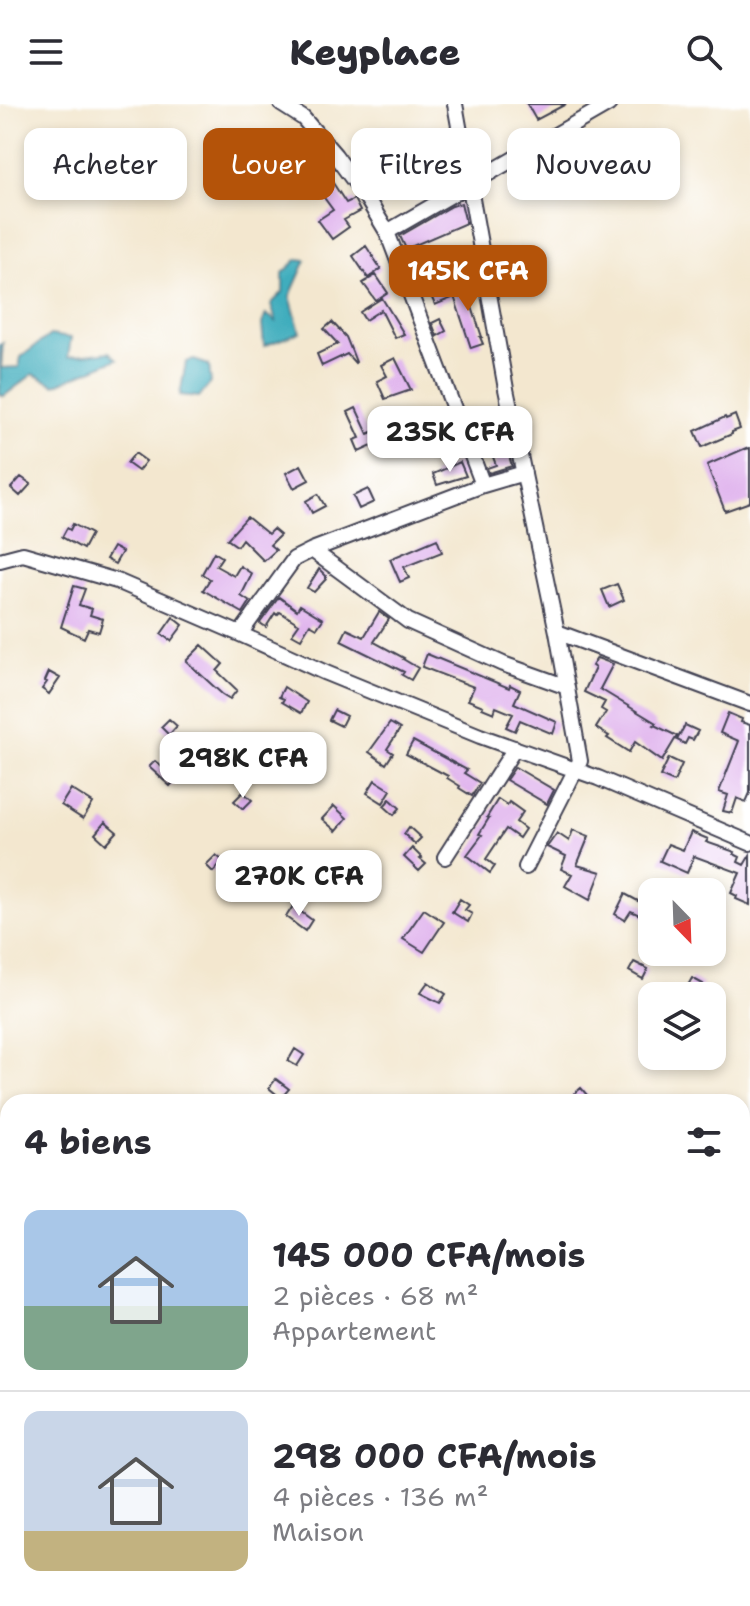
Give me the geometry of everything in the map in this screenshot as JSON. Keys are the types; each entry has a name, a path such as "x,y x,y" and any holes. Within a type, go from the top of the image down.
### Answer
{"street":[{"path":"281,104 303,118 335,155 387,232 483,485"},
{"path":"455,104 459,128"},
{"path":"491,173 609,104"},
{"path":"387,232 444,200"},
{"path":"473,200 506,389 557,632 580,761 526,867"},
{"path":"240,634 294,559 483,485 524,473"},
{"path":"312,550 408,621 503,664 567,687"},
{"path":"0,560 23,554 117,581 326,673 748,837"},
{"path":"557,632 750,704"},
{"path":"445,857 515,748"}],"water":[{"path":"298,259 306,260 290,296 300,332 264,346 262,324 266,314 276,321 271,304 283,292 283,273"},
{"path":"50,335 71,338 68,357 109,352 117,359 55,385 33,374 4,396 0,394 0,345 3,343 1,368 19,367 21,357"},
{"path":"194,360 209,365 211,383 199,397 180,395 186,362"}],"building":[{"path":"527,104 566,104 536,120"},
{"path":"335,186 346,203 354,200 360,211 344,220 349,227 332,239 318,220 333,210 326,200 335,200"},
{"path":"461,203 466,223 406,249 400,236"},
{"path":"366,246 381,269 368,278 353,256"},
{"path":"376,275 388,293 376,301 363,283"},
{"path":"445,282 452,298 435,305 428,289"},
{"path":"477,282 478,292 468,295 483,344 471,348 452,290"},
{"path":"382,298 404,334 395,338 381,310 365,320 360,312"},
{"path":"440,319 446,331 437,336 432,323"},
{"path":"332,322 346,337 355,363 347,354 322,366 317,354 338,344 324,329"},
{"path":"395,358 411,390 385,399 377,381 387,376 381,365"},
{"path":"356,408 368,434 377,430 381,442 359,452 354,440 360,438 348,412"},
{"path":"735,415 740,429 702,447 695,431"},
{"path":"499,422 512,466 489,473 487,468 496,465 482,428"},
{"path":"441,423 447,438 436,443 430,428"},
{"path":"750,448 750,502 725,511 707,465"},
{"path":"135,453 146,461 138,471 127,463"},
{"path":"460,462 466,476 437,485 433,474"},
{"path":"301,465 309,480 294,488 286,473"},
{"path":"21,477 31,484 20,496 11,488"},
{"path":"368,489 374,502 359,509 353,496"},
{"path":"318,494 325,506 312,513 306,501"},
{"path":"247,517 268,534 273,529 280,535 270,545 276,550 264,561 242,539 237,546 227,539"},
{"path":"73,524 91,534 83,549 62,537"},
{"path":"437,539 442,552 404,567 409,578 400,582 390,559"},
{"path":"113,547 122,552 115,564 106,559"},
{"path":"214,552 222,557 216,566 234,576 240,566 252,574 241,596 250,602 243,613 203,590 210,579 202,574"},
{"path":"319,569 326,579 314,592 307,588"},
{"path":"617,584 624,600 609,607 602,590"},
{"path":"74,586 85,589 79,605 92,609 90,615 103,619 99,632 88,629 84,638 61,627"},
{"path":"279,597 297,610 300,605 323,619 317,628 310,624 301,639 292,634 299,624 280,612 275,613 266,627 260,623"},
{"path":"379,612 389,619 374,642 418,668 411,680 402,675 404,672 341,641 347,629 364,637"},
{"path":"173,617 183,625 171,641 161,634"},
{"path":"202,645 223,664 217,671 237,690 230,699 186,661"},
{"path":"427,654 520,690 514,703 557,722 553,734 520,720 515,731 506,727 513,714 496,707 494,713 468,700 474,687 422,667"},
{"path":"597,658 613,664 600,689 656,723 654,725 677,736 662,761 635,742 629,752 596,728 606,712 601,709 605,702 584,692"},
{"path":"49,672 60,678 49,694 42,689"},
{"path":"284,687 307,702 301,713 282,702 284,699 279,697"},
{"path":"334,710 346,716 341,726 329,720"},
{"path":"728,713 750,725 750,793 746,802 737,798 732,813 723,811 728,795 719,792 739,741 720,733"},
{"path":"169,719 177,726 169,735 161,727"},
{"path":"390,723 400,729 387,749 393,753 386,764 369,752"},
{"path":"685,725 698,731 693,740 688,738 685,744 677,740"},
{"path":"413,741 467,770 464,773 480,783 472,796 448,776 406,754"},
{"path":"669,758 682,764 674,782 660,776"},
{"path":"155,761 176,779 170,786 149,767"},
{"path":"515,767 554,790 547,804 506,780"},
{"path":"375,780 391,790 383,803 367,793"},
{"path":"71,789 93,803 83,819 61,805"},
{"path":"243,792 252,800 243,809 234,801"},
{"path":"390,799 400,808 394,815 384,806"},
{"path":"498,799 507,805 509,802 523,812 516,822 525,829 519,838 506,829 486,859 495,866 490,873 467,855 482,835 479,834"},
{"path":"334,806 347,818 336,831 322,819"},
{"path":"105,822 117,832 106,844 95,834"},
{"path":"409,827 421,838 415,844 404,834"},
{"path":"573,830 589,836 577,865 601,872 590,900 565,886 572,874 561,869 566,856 547,847 557,833 569,841"},
{"path":"691,832 708,839 706,842 735,852 740,857 738,862 744,865 750,855 750,905 736,899 737,896 731,893 740,873 694,856 687,873 660,861 668,844 683,850"},
{"path":"412,848 426,864 419,871 404,857"},
{"path":"325,854 337,864 329,874 316,865"},
{"path":"216,855 223,861 213,872 206,865"},
{"path":"625,894 638,901 638,914 631,911 625,920 615,914"},
{"path":"460,899 469,905 465,910 472,914 468,922 452,912"},
{"path":"293,906 312,920 305,931 286,917"},
{"path":"424,909 444,922 424,952 403,939"},
{"path":"634,962 648,969 643,979 629,971"},
{"path":"428,982 446,994 440,1003 420,993"},
{"path":"295,1049 304,1055 297,1066 288,1061"},
{"path":"276,1079 289,1089 285,1094 276,1094 269,1088"}]}
